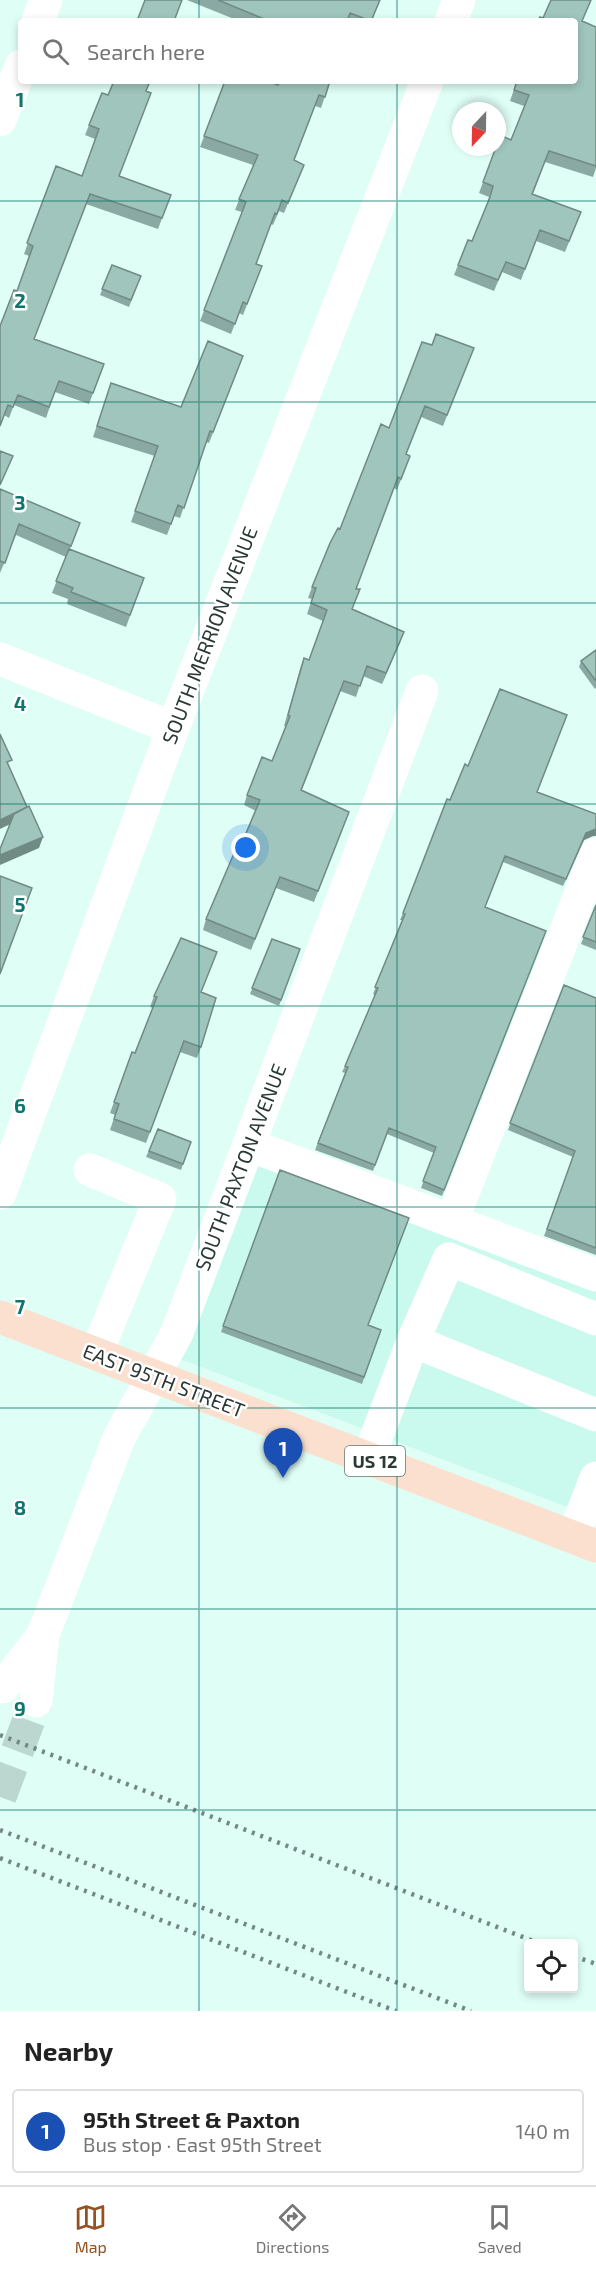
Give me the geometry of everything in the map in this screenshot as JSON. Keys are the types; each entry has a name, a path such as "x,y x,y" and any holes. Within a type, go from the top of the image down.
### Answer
{"main road":[{"name":"EAST 95TH STREET","path":"0,1317 584,1542"}],"street":[{"path":"39,18 46,0"},
{"path":"452,18 459,0"},
{"path":"0,120 18,74"},
{"name":"SOUTH MERRION AVENUE","path":"0,1193 172,728 426,84"},
{"path":"0,659 172,728"},
{"name":"SOUTH PAXTON AVENUE","path":"3,1687 42,1635 119,1438 176,1335 422,691"},
{"path":"452,1221 596,855"},
{"path":"249,1144 596,1275"},
{"path":"90,1170 160,1200 96,1354"},
{"path":"368,1459 413,1341 449,1259 596,1319"},
{"path":"413,1341 596,1414"},
{"path":"584,1542 596,1478"},
{"name":"SOUTH PAXTON AVENUE","path":"36,1701 42,1635"}],"shaded area":[{"path":"256,1141 596,1270 596,1518 175,1357"}],"building":[{"path":"145,0 182,0 175,18 138,18"},
{"path":"218,0 380,0 372,18 363,18 350,13 348,18 262,18"},
{"path":"551,0 591,0 582,21 596,27 596,166 549,151 532,194 581,212 569,241 540,230 525,269 506,262 498,280 458,265 468,240 472,241 490,197 493,186 483,182 493,156 506,156 506,138 511,140 529,95 514,90 516,84 578,84 578,18 543,18"},
{"path":"113,84 149,84 146,91 151,93 119,176 171,195 162,218 90,194 34,339 104,364 93,393 59,381 49,407 18,395 13,407 8,405 0,426 0,326 14,290 17,291 33,246 27,243 56,166 82,176 99,129 89,125 102,93 108,95"},
{"path":"224,84 329,84 325,97 319,95 294,160 304,165 288,203 282,200 277,214 275,213 256,264 262,266 247,304 243,302 235,324 204,310 246,202 239,199 258,155 204,136"},
{"path":"112,265 141,276 131,300 102,289"},
{"path":"436,334 474,348 447,415 425,406 406,454 410,456 401,479 398,477 356,589 360,589 352,609 404,632 386,673 367,666 360,686 344,681 301,790 349,812 318,891 280,877 255,939 206,919 238,844 241,845 260,800 247,795 262,757 272,761 290,716 288,715 304,658 309,660 327,610 311,603 316,588 312,587 330,543 338,528 340,529 381,424 389,428 422,342 432,345"},
{"path":"208,341 243,356 213,432 210,431 184,508 178,505 171,524 135,511 158,446 97,426 111,383 181,407"},
{"path":"0,451 13,456 0,485"},
{"path":"0,489 80,523 71,546 19,524 5,563 0,561"},
{"path":"69,549 144,578 130,615 71,592 73,588 56,581"},
{"path":"596,650 596,681 581,661"},
{"path":"500,689 567,715 537,792 596,814 596,829 586,833 566,879 505,856 485,907 546,931 444,1190 423,1181 436,1147 389,1128 375,1165 318,1143 447,799 450,800 465,764 468,766"},
{"path":"0,734 12,760 7,762 27,807 0,820"},
{"path":"29,806 43,837 0,855 0,849 14,814"},
{"path":"0,876 32,888 0,974"},
{"path":"596,905 596,942 583,937"},
{"path":"181,938 217,952 201,992 216,998 201,1047 184,1041 150,1132 114,1119 119,1104 114,1102 132,1052 135,1053 157,997 154,996"},
{"path":"272,939 300,949 281,1000 252,988"},
{"path":"564,985 596,998 596,1248 547,1229 575,1151 510,1123"},
{"path":"158,1129 191,1142 183,1164 149,1151"},
{"path":"280,1170 409,1218 368,1325 381,1330 364,1377 223,1326"}],"tunnel":[{"path":"0,1797 36,1701"}],"railway":[{"path":"0,1735 528,1939"},
{"path":"0,1830 471,2011"},
{"path":"0,1858 396,2011"},
{"path":"578,1957 596,1964"}],"place":[{"name":"95th Street & Paxton","path":"283,1478"}]}
